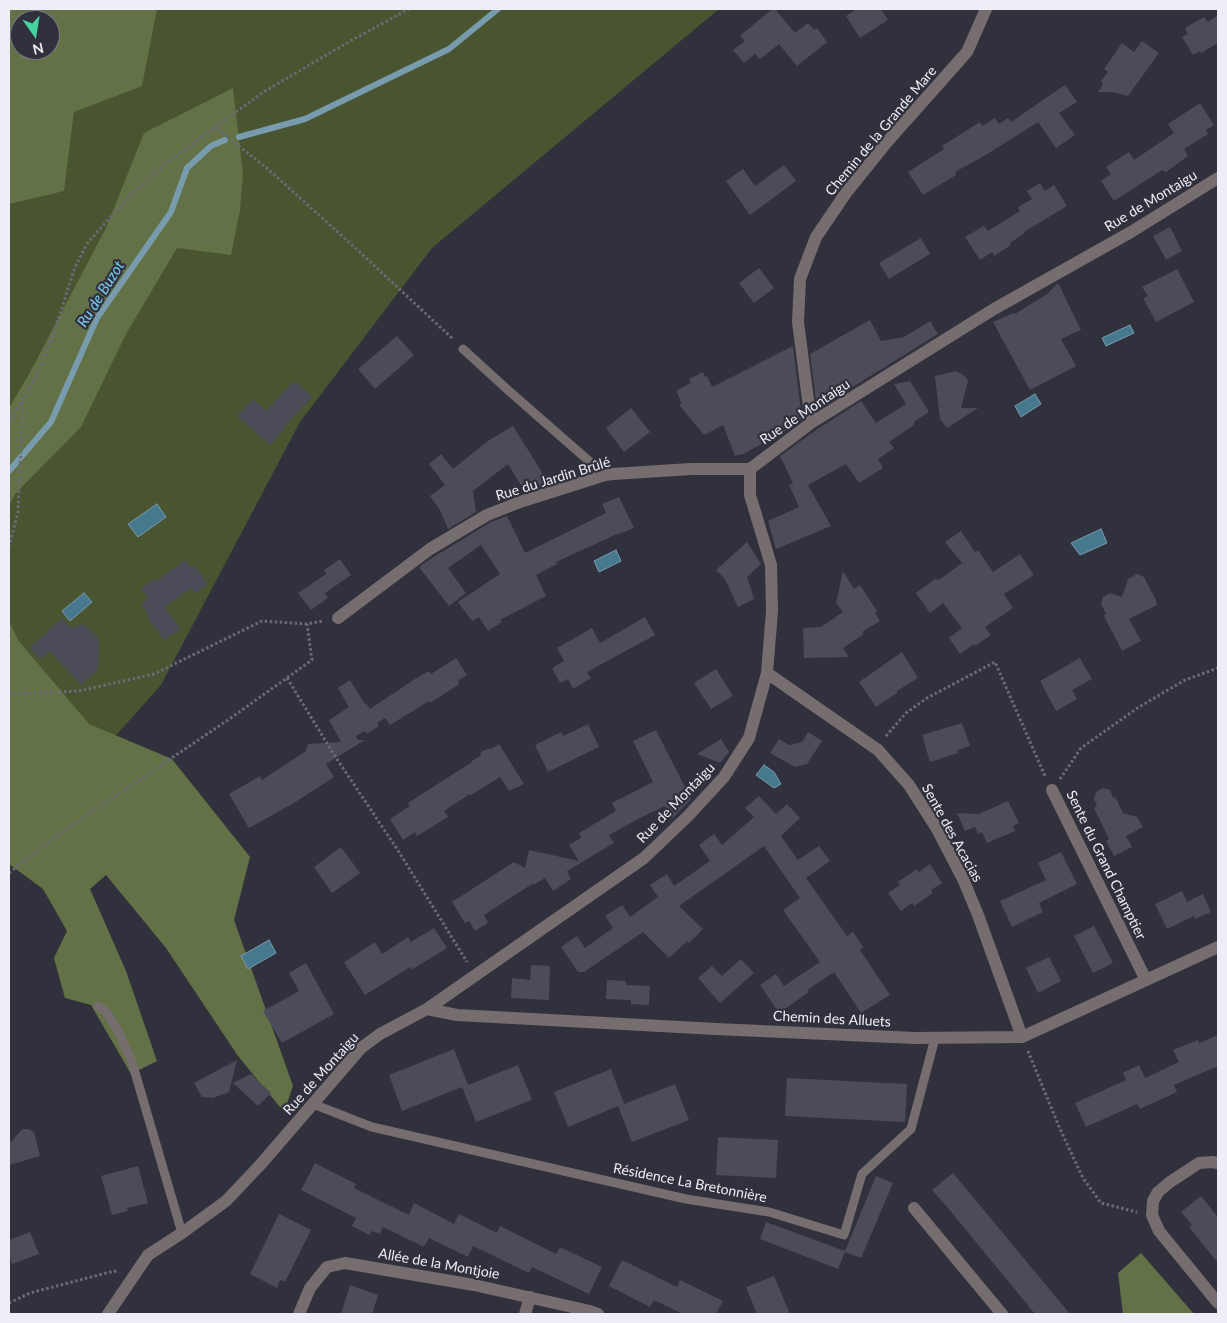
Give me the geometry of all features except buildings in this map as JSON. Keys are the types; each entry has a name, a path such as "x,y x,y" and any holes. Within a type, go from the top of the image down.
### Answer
{"street":[{"name":"Chemin de la Grande Mare","path":"811,423 798,322 800,279 816,237 846,193 887,142 967,52 986,9"},
{"name":"Rue de Montaigu","path":"108,1314 148,1255 226,1201 314,1104 361,1048 380,1034 426,1009 644,858 688,816 724,777 748,738 767,673 772,611 770,565 750,495 750,469 811,423 994,309 1131,232 1218,178"},
{"name":"Rue du Jardin Brûlé","path":"338,618 430,549 487,515 520,502 605,476 692,469 750,469"},
{"name":"Sente des Acacias","path":"767,673 878,750 909,785 963,879 1022,1037"},
{"name":"Sente du Grand Champtier","path":"1052,790 1146,980"},
{"name":"Chemin des Alluets","path":"426,1009 457,1015 905,1038 1022,1037 1218,947"},
{"path":"1218,1163 1198,1163 1170,1182 1158,1192 1153,1202 1152,1215 1159,1231 1218,1303"},
{"path":"914,1208 1002,1314"},
{"name":"Allée de la Montjoie","path":"299,1314 310,1288 327,1267 345,1263 474,1285 598,1314"},
{"path":"525,1314 530,1297"}],"lane":[{"path":"463,349 605,476"},
{"path":"98,1006 107,1014 117,1029 132,1062 182,1233"},
{"name":"Résidence La Bretonnière","path":"314,1104 372,1127 686,1199 769,1212 844,1235 862,1174 911,1129 935,1038"}],"path":[{"path":"9,422 37,375 55,329 75,266 88,242 128,198 166,163 265,91 408,9"},
{"path":"215,127 276,176 463,349"},
{"path":"9,547 18,512 23,400"},
{"path":"9,694 79,691 154,674 262,621 307,624 338,618"},
{"path":"9,872 53,838 220,726 312,660 307,624"},
{"path":"878,750 886,735 906,713 927,698 995,662 1052,790"},
{"name":"Sente du Grand Champtier","path":"1052,790 1081,748 1139,707 1185,680 1218,668"},
{"path":"287,678 333,753 400,852 475,975"},
{"path":"1022,1037 1060,1129 1083,1178 1092,1191 1101,1203 1152,1215"},
{"path":"9,1303 30,1293 114,1271 134,1275"}],"green space":[{"path":"9,9 719,9 432,248 300,422 161,685 9,855"},
{"path":"9,9 157,9 142,86 74,112 64,191 9,204"},
{"path":"233,88 243,174 240,210 231,255 177,248 126,334 81,427 15,494 9,506 9,408 28,376 106,228 144,133"},
{"path":"9,621 18,640 89,724 172,759 250,857 234,920 293,1086 284,1112 238,1056 166,948 106,875 90,889 126,971 157,1061 131,1074 91,1005 65,998 54,958 67,931 43,889 9,864"},
{"path":"1141,1253 1194,1314 1123,1314 1118,1273"}],"water":[{"path":"1130,325 1134,333 1106,346 1102,338"},
{"path":"1035,394 1041,404 1021,417 1015,406"},
{"path":"157,504 166,517 138,537 128,524"},
{"path":"1101,529 1107,543 1080,555 1071,543"},
{"path":"616,550 621,561 599,572 594,561"},
{"path":"84,593 92,602 70,621 62,611"},
{"path":"764,765 774,772 781,784 774,788 756,775"},
{"path":"269,940 276,953 248,969 241,956"}],"waterway":[{"name":"Ru de Buzot","path":"239,137 305,119 449,49 498,9"},
{"name":"Ru de Buzot","path":"9,471 51,422 97,318 171,212 187,168 211,146 225,140"}]}
